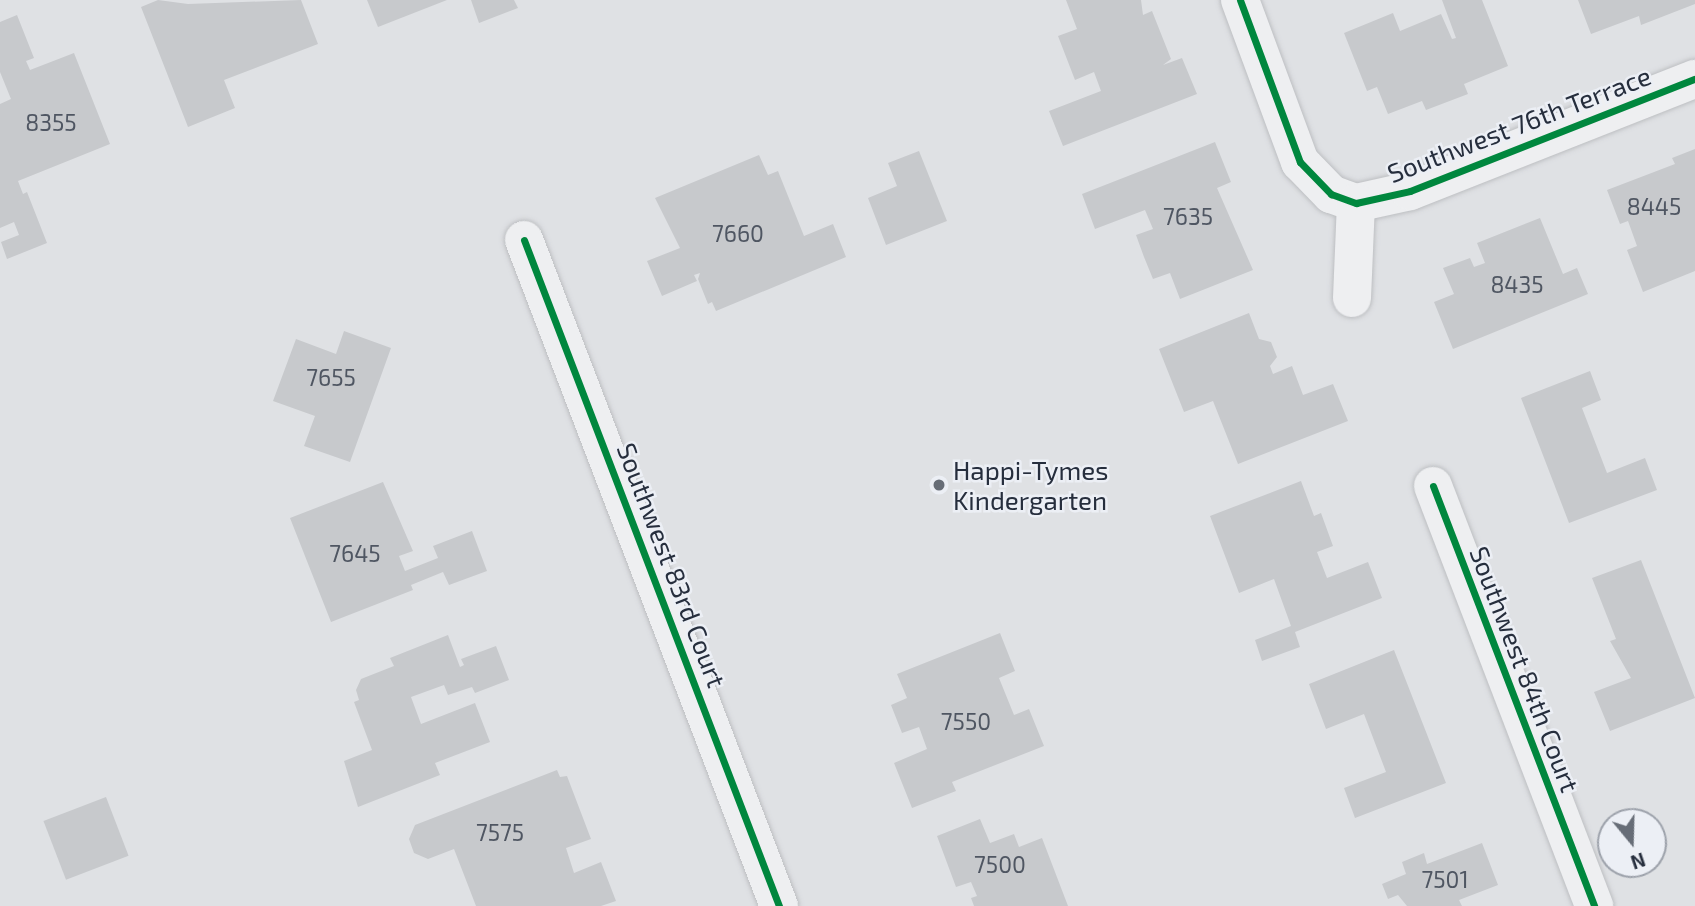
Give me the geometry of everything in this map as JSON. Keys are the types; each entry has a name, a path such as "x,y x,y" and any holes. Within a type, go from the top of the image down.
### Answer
{"street":[{"path":"1240,0 1300,163 1331,194 1356,203 1352,298"},
{"name":"Southwest 76th Terrace","path":"1356,203 1410,191 1695,79"},
{"name":"Southwest 83rd Court","path":"524,240 779,906"},
{"name":"Southwest 84th Court","path":"1433,486 1594,906"}],"building":[{"path":"158,0 188,4 301,0 318,44 224,80 235,108 188,127 141,7"},
{"path":"367,0 447,0 378,27"},
{"path":"471,0 514,0 518,8 479,23"},
{"path":"1066,0 1141,0 1143,15 1152,11 1171,59 1163,65 1182,58 1197,94 1063,146 1049,111 1101,91 1094,72 1075,80 1058,36 1077,29"},
{"path":"1442,0 1482,0 1508,66 1464,84 1468,94 1426,110 1422,101 1388,114 1377,87 1367,91 1344,33 1393,13 1400,31 1441,14 1452,39 1456,38"},
{"path":"1578,0 1695,0 1695,4 1641,25 1639,16 1591,34"},
{"path":"17,15 34,58 26,61 30,70 74,53 110,144 18,181 23,194 27,192 47,243 7,259 1,242 19,235 14,222 0,228 0,104 11,99 0,72 0,22"},
{"path":"1215,142 1231,182 1217,188 1253,270 1180,299 1170,273 1153,279 1144,257 1136,235 1153,229 1145,210 1095,229 1082,194"},
{"path":"1695,149 1695,271 1643,292 1627,250 1637,246 1628,221 1620,224 1607,190 1675,164 1672,158"},
{"path":"919,151 947,221 886,245 868,198 897,186 888,163"},
{"path":"759,155 768,175 778,171 804,236 833,224 846,257 716,311 712,302 708,304 698,279 700,273 694,275 697,281 662,296 647,261 680,248 655,198"},
{"path":"1540,218 1563,274 1577,268 1588,294 1453,349 1434,302 1454,294 1443,268 1470,258 1474,267 1485,263 1477,243"},
{"path":"1249,313 1259,339 1271,342 1277,357 1270,366 1273,374 1292,366 1303,395 1333,384 1348,421 1238,464 1213,401 1184,412 1159,349"},
{"path":"344,331 391,348 350,462 304,446 315,416 273,401 296,339 336,354"},
{"path":"1590,371 1601,400 1582,408 1607,473 1645,458 1657,490 1569,523 1521,398"},
{"path":"1301,481 1314,516 1321,513 1333,546 1317,552 1327,578 1368,562 1382,598 1295,632 1300,647 1262,661 1255,640 1291,626 1274,579 1239,593 1210,516"},
{"path":"383,482 413,551 399,556 405,571 438,558 433,546 472,531 487,571 449,585 443,572 411,585 413,590 331,622 290,518"},
{"path":"1641,560 1695,698 1610,731 1594,692 1631,678 1610,641 1616,639 1592,578"},
{"path":"1000,633 1015,671 999,678 1014,715 1029,709 1044,746 952,782 956,791 912,808 894,763 927,749 919,727 902,733 891,705 907,698 897,674"},
{"path":"448,635 460,667 464,665 461,659 496,646 509,680 475,693 472,687 448,695 444,685 411,697 421,724 475,703 490,742 435,763 440,775 358,807 344,761 372,750 354,702 359,700 356,690 361,679 394,666 390,658"},
{"path":"1394,650 1446,783 1355,818 1344,788 1386,772 1364,714 1326,729 1309,684"},
{"path":"557,770 560,777 567,776 591,839 566,848 574,873 601,862 616,901 601,906 476,906 454,849 428,859 414,853 409,839 415,825"},
{"path":"106,797 129,856 66,880 43,821"},
{"path":"980,819 990,843 1014,834 1019,847 1042,838 1068,906 974,906 971,898 977,896 971,882 956,887 937,836"},
{"path":"1482,843 1498,885 1459,900 1462,906 1407,906 1398,895 1388,899 1382,884 1406,874 1402,862 1424,853 1427,864"}],"cycle path":[{"path":"1240,0 1300,162 1331,194 1356,203 1410,191 1695,79"},
{"path":"524,240 779,906"},
{"path":"1433,486 1594,906"}],"place":[{"name":"Happi-Tymes Kindergarten","path":"939,485"}]}
